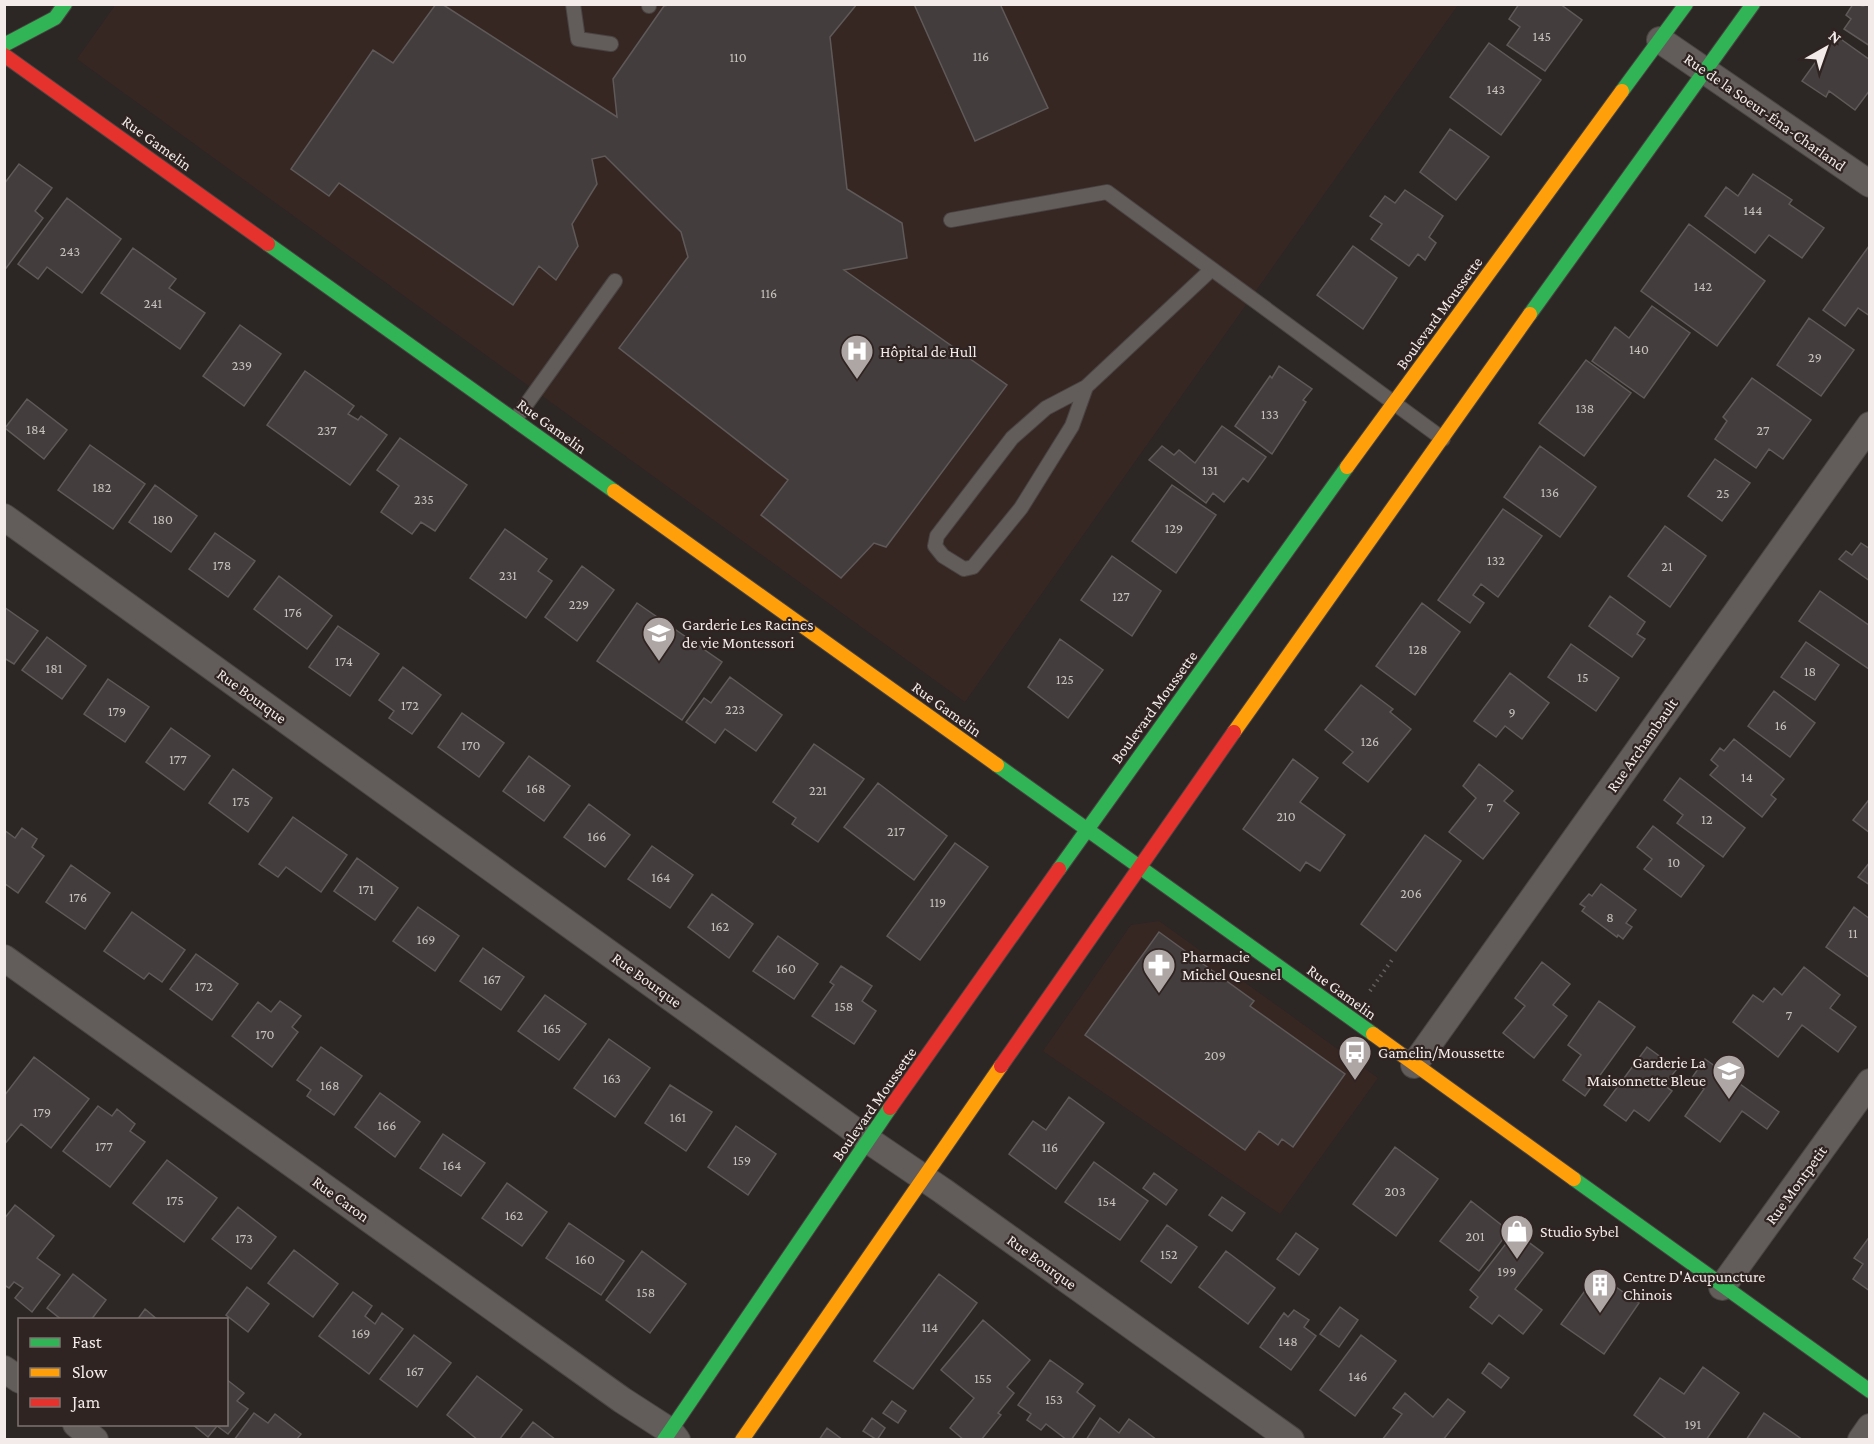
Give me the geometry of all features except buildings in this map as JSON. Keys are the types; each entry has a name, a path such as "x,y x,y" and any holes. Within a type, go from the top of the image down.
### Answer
{"street":[{"path":"4,45 55,18 65,4"},
{"name":"Boulevard Moussette","path":"670,1437 868,1140 1087,829 1394,402 1686,4"},
{"path":"742,1440 1139,866 1753,4"},
{"name":"Rue de la Soeur-Éna-Charland","path":"1660,40 1869,184"},
{"name":"Rue Gamelin","path":"4,54 1869,1391"},
{"name":"Rue Archambault","path":"1414,1065 1869,425"},
{"name":"Rue Bourque","path":"4,517 868,1140 1291,1440"},
{"name":"Rue Caron","path":"4,957 622,1400 670,1437"},
{"name":"Rue Montpetit","path":"1722,1287 1869,1082"},
{"path":"4,1369 18,1379"},
{"path":"77,1426 95,1440"},
{"path":"1861,1440 1869,1427"}],"lane":[{"path":"573,4 578,39 611,44"},
{"path":"951,219 1107,192 1443,439"},
{"path":"1086,387 1072,426 1021,508 973,567 964,569 943,556 935,546 937,536 1012,438 1046,408 1086,387 1212,269"},
{"path":"515,420 615,281"}],"path":[{"path":"1364,999 1394,957"}],"shaded area":[{"name":"Hôpital de Hull","path":"116,4 1458,5 965,702 77,59"},
{"path":"1159,921 1378,1078 1280,1214 1043,1051 1131,925"}],"traffic: fast":[{"path":"4,45 55,18 65,4"},
{"path":"1622,91 1686,4"},
{"path":"1530,314 1753,4"},
{"path":"268,244 614,491"},
{"path":"1059,869 1347,467"},
{"path":"997,765 1373,1034"},
{"path":"664,1440 890,1108"},
{"path":"1574,1179 1870,1391"}],"traffic: slow":[{"path":"1347,467 1622,91"},
{"path":"1234,732 1530,314"},
{"path":"614,491 997,765"},
{"path":"1373,1034 1574,1179"},
{"path":"742,1440 1001,1066"}],"traffic: jam":[{"path":"4,55 268,244"},
{"path":"1001,1066 1234,732"},
{"path":"890,1108 1059,869"}],"place":[{"name":"Hôpital de Hull","path":"857,380"},
{"name":"Garderie Les Racines de vie Montessori","path":"659,662"},
{"name":"Pharmacie Michel Quesnel","path":"1159,994"},
{"name":"Gamelin/Moussette","path":"1355,1081"},
{"name":"Garderie La Maisonnette Bleue","path":"1729,1100"},
{"name":"Studio Sybel","path":"1517,1260"},
{"name":"Centre D'Acupuncture Chinois","path":"1600,1314"}]}
